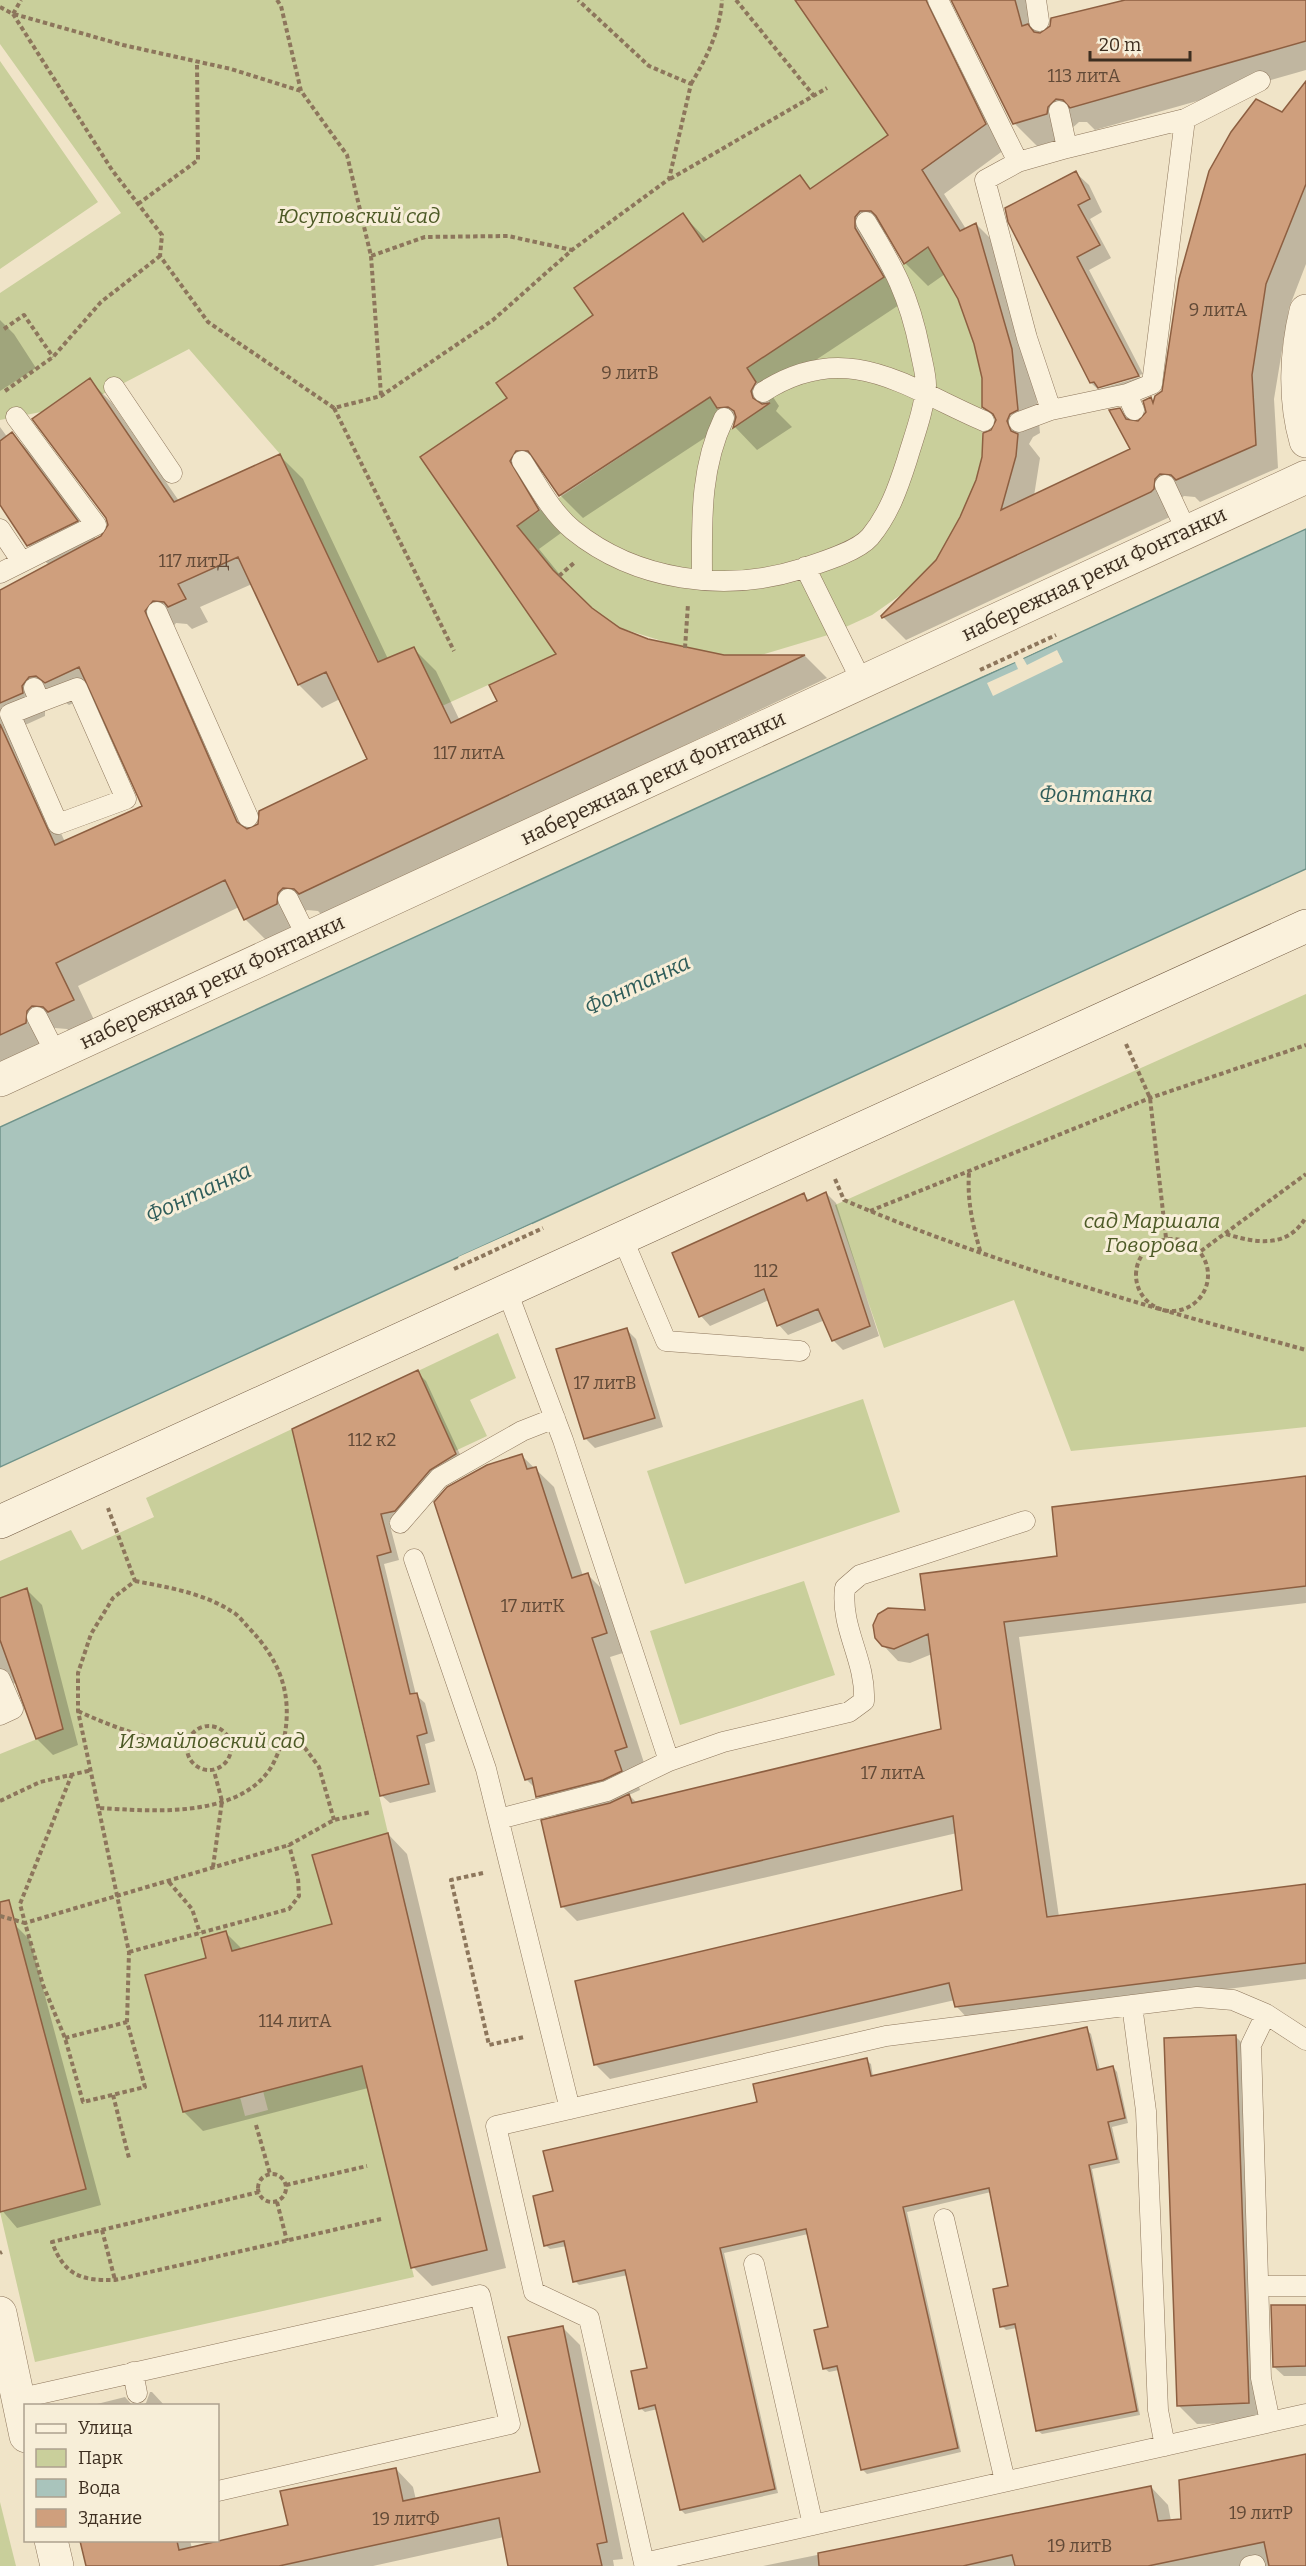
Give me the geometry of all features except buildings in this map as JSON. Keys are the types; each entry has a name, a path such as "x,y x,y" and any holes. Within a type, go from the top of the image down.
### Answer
{"street":[{"path":"1306,311 1299,361 1299,396 1306,441"},
{"name":"набережная реки Фонтанки","path":"0,1080 1306,477"},
{"path":"0,1522 1306,926"},
{"path":"0,2313 16,2399 24,2429"},
{"path":"51,2542 57,2566"}],"lane":[{"path":"938,0 1018,162"},
{"path":"1036,0 1039,21"},
{"path":"1050,410 1027,338 985,180 1018,162 1185,119 1260,81"},
{"path":"1059,111 1067,148"},
{"path":"1019,422 1050,410 1131,402 1152,384 1185,119"},
{"path":"522,461 549,503 573,530 621,558 656,573 702,580 743,580 830,560 869,539 894,501 918,425 926,382 911,308 895,269 866,222"},
{"path":"763,392 797,374 831,367 888,376 984,421"},
{"path":"114,387 172,473"},
{"path":"0,573 104,530 16,417"},
{"path":"702,580 703,488 714,437 724,418"},
{"path":"1165,485 1187,532"},
{"path":"0,529 22,562"},
{"path":"805,567 862,682"},
{"path":"157,612 248,817"},
{"path":"77,688 126,799 58,824 10,714 37,695 77,688"},
{"path":"288,899 306,938"},
{"path":"37,1017 56,1054"},
{"path":"622,1237 666,1341 800,1351"},
{"path":"507,1291 555,1418 669,1761"},
{"path":"400,1523 440,1479 522,1431 555,1418"},
{"path":"498,1819 608,1791 669,1761 723,1742 849,1712 864,1701 865,1681 842,1609 845,1588 860,1575 1025,1521"},
{"path":"414,1559 486,1769 570,2109"},
{"path":"0,1679 13,1709 0,1715"},
{"path":"1306,2040 1266,2014 1233,2000 1197,1997 886,2036 496,2126 534,2292 589,2318 644,2563 1306,2414"},
{"path":"1132,2006 1146,2111 1158,2410 1165,2446"},
{"path":"1266,2014 1251,2045 1262,2378 1270,2422"},
{"path":"944,2219 1005,2481"},
{"path":"754,2264 813,2524"},
{"path":"1259,2286 1306,2286"},
{"path":"16,2399 480,2295 510,2424 219,2491"},
{"path":"133,2372 137,2393"}],"path":[{"path":"13,14 21,0"},
{"path":"277,0 281,6 301,91 347,155 371,256 381,396"},
{"path":"578,0 649,66 691,84"},
{"path":"669,179 691,84 707,57 721,19 722,0"},
{"path":"736,0 814,96"},
{"path":"0,7 13,14 197,63 231,69 301,91"},
{"path":"13,14 112,170 162,235 160,256 208,322 334,408 454,651"},
{"path":"138,204 198,160 197,63"},
{"path":"334,408 381,396 493,320 572,250 669,179 827,88"},
{"path":"371,256 425,237 508,236 572,250"},
{"path":"0,394 53,357 101,303 160,256"},
{"path":"4,329 24,315 53,357"},
{"path":"980,670 1056,635"},
{"path":"1125,1040 1150,1098 1166,1238"},
{"path":"869,1211 969,1173 1150,1098 1306,1045"},
{"path":"832,1173 844,1200 982,1255 1160,1310 1306,1350"},
{"path":"969,1173 968,1197 972,1224 982,1255"},
{"path":"1201,1251 1306,1174"},
{"path":"1225,1233 1249,1241 1269,1242 1293,1233 1300,1228 1306,1217"},
{"path":"454,1269 543,1228"},
{"path":"1166,1238 1185,1240 1201,1251 1209,1268 1208,1287 1197,1303 1179,1311 1160,1310 1144,1299 1136,1282 1137,1262 1149,1246 1166,1238"},
{"path":"107,1508 135,1581"},
{"path":"72,1774 20,1904 43,1985 65,2038 83,2102 145,2087 127,2022 129,1952 78,1711 78,1673 91,1634 113,1598 135,1581 181,1590 232,1611 266,1646 285,1688 289,1715 284,1739 269,1770 249,1788 222,1801 191,1809 100,1808"},
{"path":"78,1711 113,1727 157,1741 187,1746"},
{"path":"212,1726 225,1732 232,1744 230,1757 226,1764 214,1770 200,1769 194,1765 187,1746 189,1739 198,1728 212,1726"},
{"path":"284,1739 305,1748 319,1767 334,1820"},
{"path":"0,1801 40,1782 92,1770"},
{"path":"213,1867 222,1801 214,1770"},
{"path":"0,1916 25,1923 117,1898 289,1845 334,1820 371,1812"},
{"path":"129,1952 289,1909 299,1896 298,1878 289,1845"},
{"path":"510,1867 451,1880 489,2045 551,2031"},
{"path":"169,1882 192,1909 200,1933"},
{"path":"65,2038 127,2022"},
{"path":"113,2095 129,2158"},
{"path":"256,2125 270,2174"},
{"path":"286,2185 367,2166"},
{"path":"270,2174 282,2178 286,2185 283,2198 277,2202 269,2202 259,2192 258,2184 270,2174"},
{"path":"259,2192 52,2242 57,2255 68,2269 81,2278 115,2280 381,2219"},
{"path":"277,2202 287,2241"},
{"path":"102,2230 115,2280"}],"green space":[{"name":"Юсуповский сад","path":"0,0 795,0 888,135 810,189 799,176 703,242 683,213 575,288 593,315 496,383 507,398 421,457 576,683 536,663 442,706 414,647 379,662 280,454 189,349 101,395 89,379 41,412 0,420 0,293 121,213 0,44"},
{"path":"0,61 98,202 0,269"},
{"path":"928,247 958,299 974,344 982,378 982,457 976,480 960,517 936,560 902,594 872,615 828,635 761,655 724,655 685,648 620,628 592,608 553,570 517,526 710,397 731,429 770,403 747,368"},
{"name":"сад Маршала Говорова","path":"1306,994 1306,1427 1071,1451 1014,1300 884,1348 835,1205"},
{"path":"498,1333 516,1378 470,1400 487,1436 455,1451 418,1371"},
{"path":"863,1399 900,1512 685,1584 647,1471"},
{"name":"Измайловский сад","path":"292,1429 388,1833 312,1855 332,1924 232,1951 226,1931 201,1938 206,1958 145,1975 183,2112 240,2097 245,2116 268,2110 263,2091 362,2066 414,2277 35,2362 0,2212 86,2189 0,1927 0,1754 62,1729 27,1588 0,1598 0,1561 71,1530 82,1550 154,1517 146,1498"},
{"path":"804,1581 835,1675 680,1725 650,1631"},
{"path":"0,2502 16,2566 0,2566"}],"water":[{"name":"Фонтанка","path":"1306,529 1306,869 0,1467 0,1127"}],"pier":[{"path":"1058,638 1059,641 1023,658 1027,665 1057,650 1063,662 993,696 987,683 1018,669 1015,662 982,676 981,674"},
{"path":"532,1224 533,1226 460,1260 458,1257"}]}
